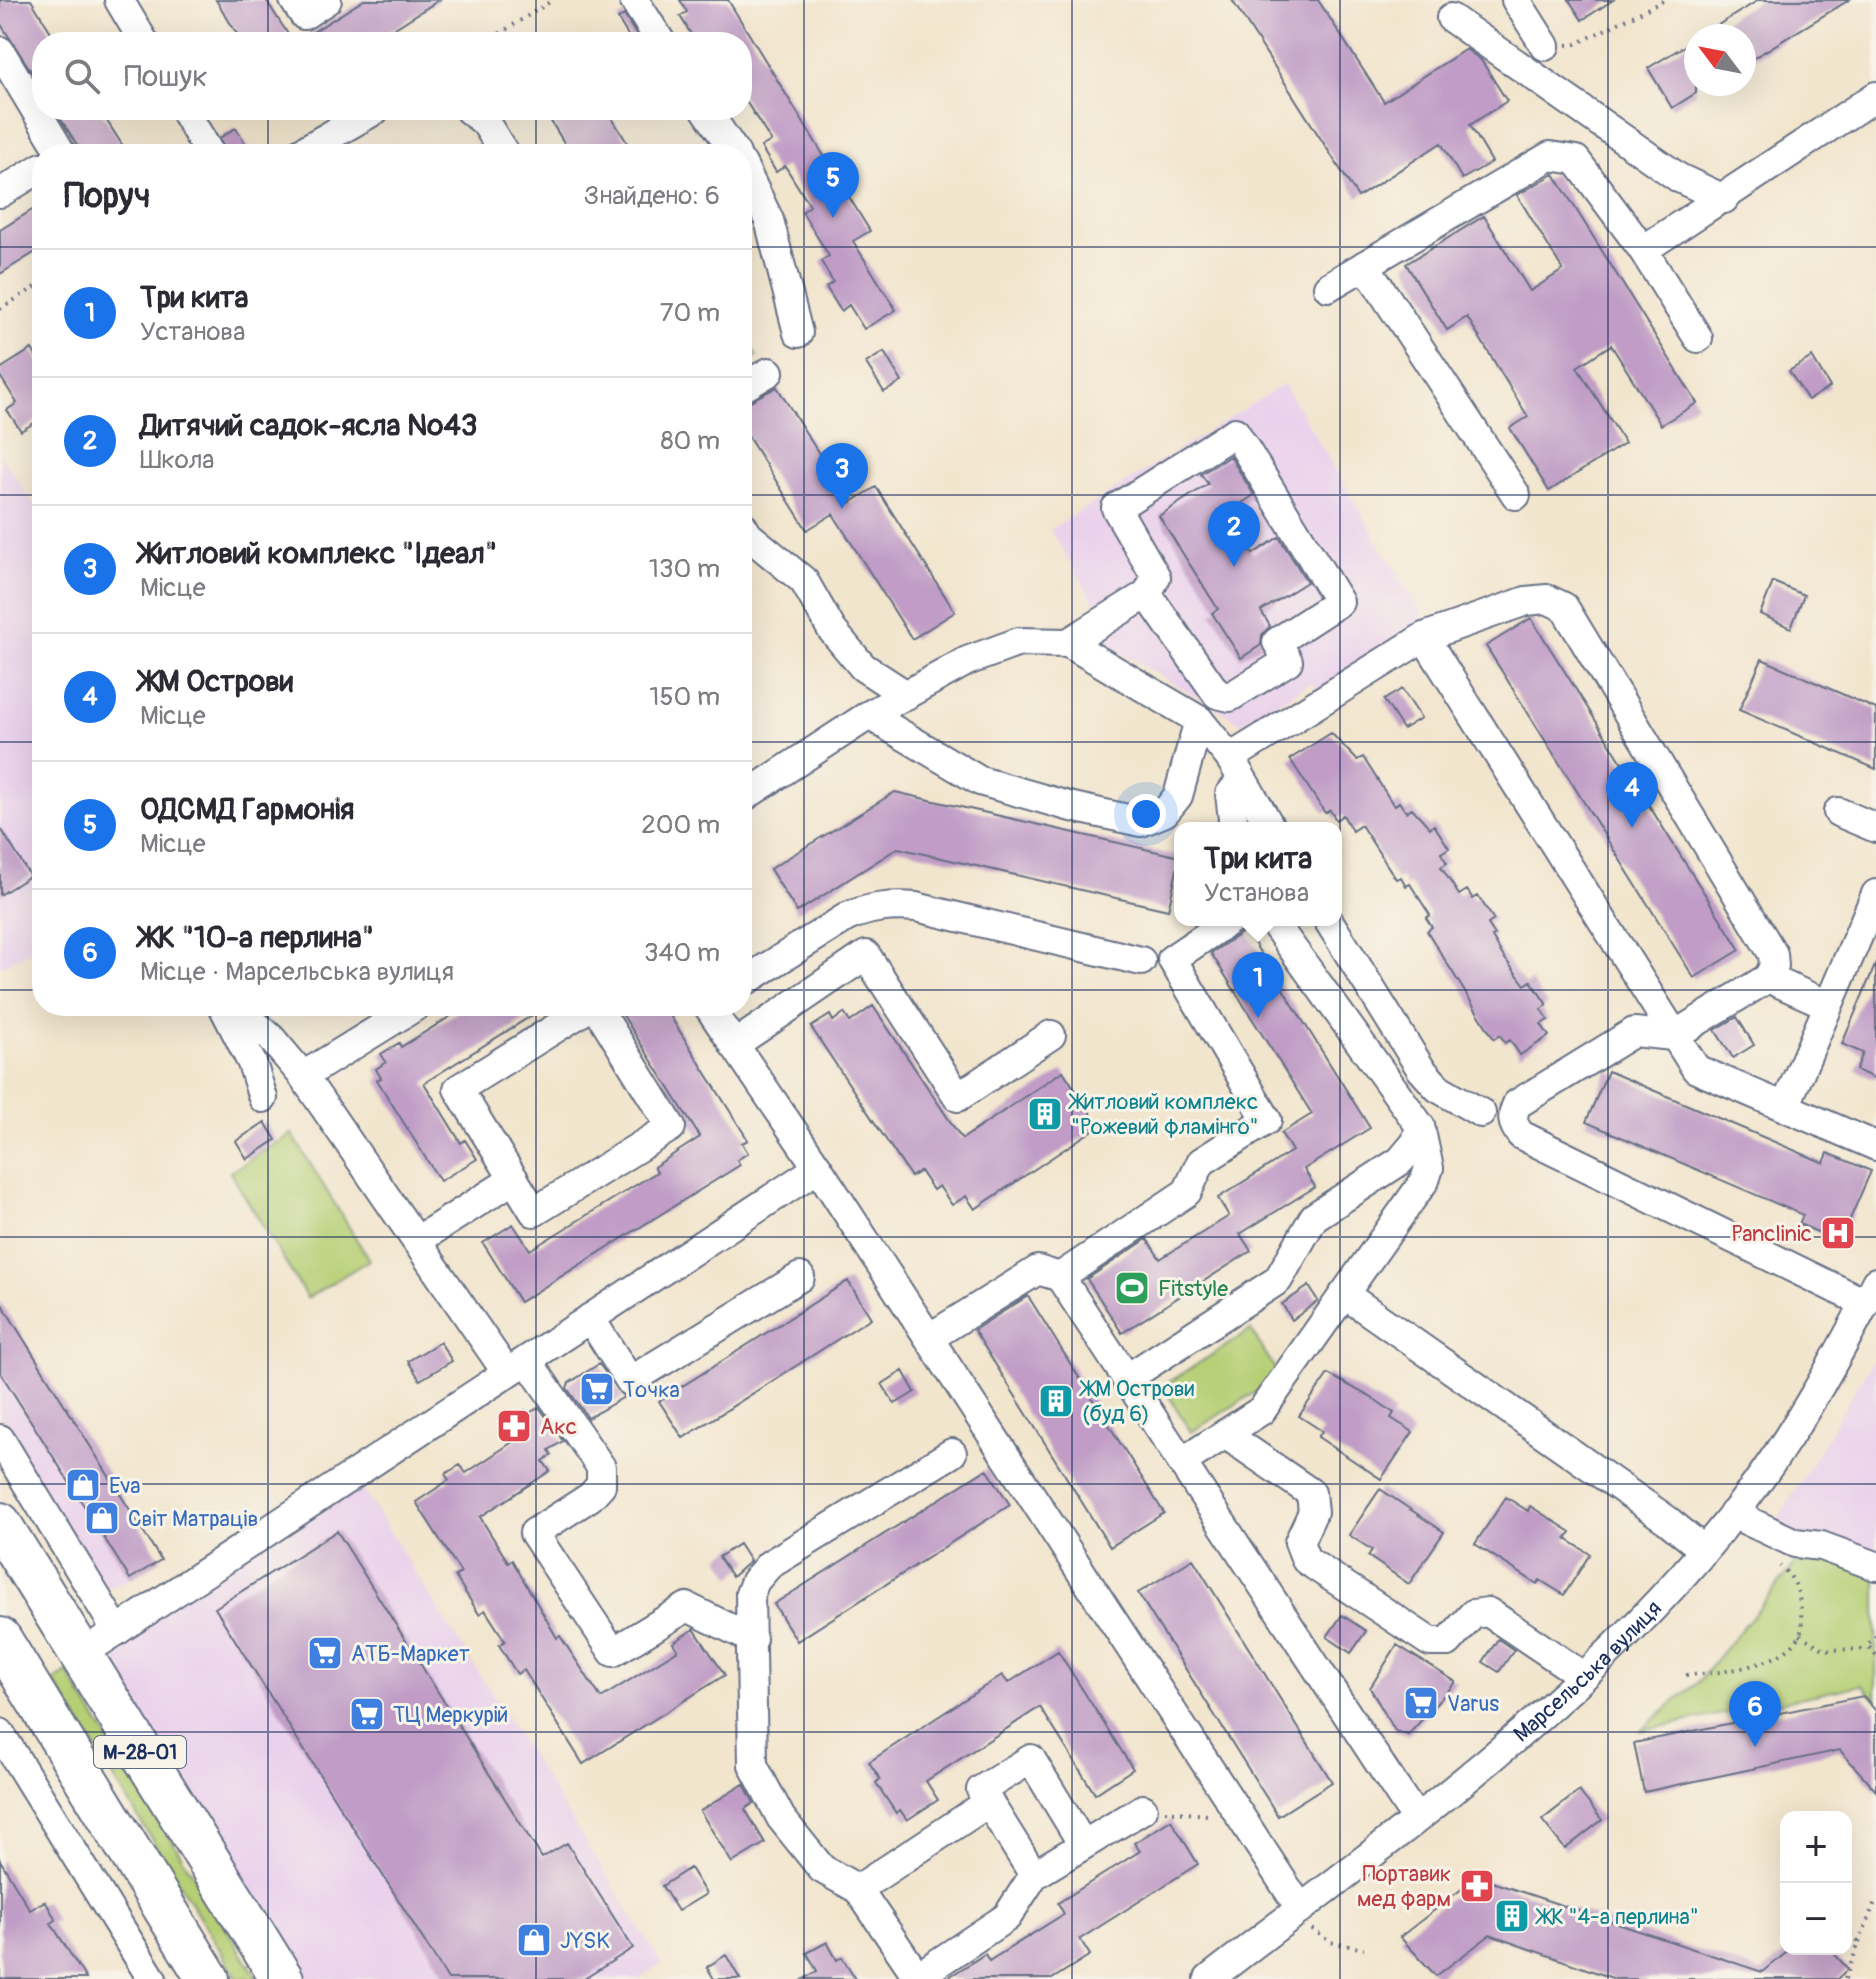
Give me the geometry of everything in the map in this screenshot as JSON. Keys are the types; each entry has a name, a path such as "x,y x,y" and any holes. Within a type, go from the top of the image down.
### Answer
{"highway":[{"name":"М-28-01","path":"0,1524 282,1979"},
{"name":"М-28-01","path":"0,1639 208,1979"},
{"path":"25,1680 77,1651"}],"street":[{"path":"119,0 138,32"},
{"path":"294,0 304,15 327,0"},
{"path":"634,0 655,32"},
{"path":"1516,0 1545,46"},
{"path":"1451,18 1679,178 1724,199"},
{"path":"0,51 32,104"},
{"path":"1643,250 1876,96"},
{"path":"42,120 56,144"},
{"path":"190,120 204,144"},
{"path":"316,144 358,120"},
{"path":"482,120 499,144"},
{"path":"713,120 729,144"},
{"path":"1328,287 1550,156 1576,160 1643,250 1698,338"},
{"path":"0,193 32,173"},
{"path":"752,185 769,220 798,333"},
{"path":"1365,265 1516,495"},
{"path":"752,382 769,372"},
{"path":"1068,643 1147,594 1156,577 1116,508 1235,432 1339,602 1277,642 1288,661 1230,697 1217,694 1147,594"},
{"path":"752,538 804,581 832,630 863,667 906,695"},
{"path":"1233,822 1230,794 1236,769 1424,637 1526,601 1547,599 1564,607 1773,954 1774,966 1768,978 1673,1036 1634,1032 1517,1104 1512,1115 1514,1127 1521,1135 1871,1293"},
{"path":"1424,637 1696,1069 1876,1146"},
{"path":"752,791 869,715 999,647 1019,642 1068,643 1199,720 1236,769 1267,822"},
{"path":"869,715 980,781 1068,806 1141,822 1165,812 1178,796 1199,720"},
{"path":"1838,812 1876,828"},
{"path":"1785,1107 1876,894"},
{"path":"752,977 847,917 896,905 916,907 1141,961"},
{"path":"1060,1277 1187,1192 1201,1162 1267,1120 1172,959 1221,926"},
{"path":"1182,1462 1262,1410 1425,1180 1429,1168 1420,1126 1276,926"},
{"path":"1332,926 1421,1069 1438,1088 1481,1113"},
{"path":"734,1045 866,955 958,1097 1051,1035"},
{"path":"1768,978 1828,1005"},
{"path":"228,1016 252,1063 263,1098"},
{"path":"246,1016 271,1038 303,1076 418,1240 601,1467 601,1485 590,1497 534,1533 613,1652 687,1607 752,1639"},
{"path":"303,1076 400,1016"},
{"path":"578,1016 458,1089 534,1212 671,1127 600,1016"},
{"path":"715,1016 818,1168 1300,1908"},
{"path":"1126,1379 1278,1280 1314,1217 1400,1161 1416,1142 1420,1126"},
{"path":"77,1651 117,1631 818,1168"},
{"path":"418,1240 514,1179"},
{"path":"929,1338 1038,1270 1060,1277 1416,1819"},
{"path":"590,1318 630,1381 800,1277"},
{"name":"Марсельська вулиця","path":"1209,1979 1416,1819 1539,1718 1583,1676 1704,1550 1733,1514 1827,1376 1871,1293"},
{"path":"1344,1294 1667,1520 1704,1550"},
{"path":"1225,1434 1311,1493 1313,1512 1299,1542 1306,1560 1436,1645 1453,1639 1473,1614 1488,1612 1583,1676"},
{"path":"0,1439 117,1631"},
{"path":"952,1453 761,1572 750,1594 753,1765 758,1780 781,1818 822,1869 858,1889 918,1978 1007,1917 1034,1875 1082,1843 1143,1809"},
{"path":"1733,1514 1795,1543 1821,1546 1876,1566"},
{"path":"4,1749 152,1979"},
{"path":"1034,1875 981,1790 1031,1759 1082,1843"},
{"path":"858,1889 988,1803"}],"path":[{"path":"502,32 553,0"},
{"path":"1545,46 1576,44 1665,0"},
{"path":"0,309 32,289"},
{"path":"1686,1675 1709,1674 1777,1657 1800,1635 1800,1599 1794,1580 1779,1565"},
{"path":"1800,1635 1825,1650 1868,1649 1876,1655"},
{"path":"1868,1649 1868,1642 1876,1636"},
{"path":"1143,1809 1244,1818"},
{"path":"1845,1979 1876,1899"},
{"path":"1300,1908 1313,1931 1330,1942 1364,1949"},
{"path":"1852,1937 1859,1943"}],"shaded area":[{"path":"1284,384 1429,626 1319,694 1311,683 1241,723 1111,647 1096,605 1050,530"},
{"path":"0,454 32,502 32,949 0,967"},
{"path":"0,1301 161,1560 130,1579 83,1596 0,1460"},
{"path":"1876,1355 1876,1578 1796,1566 1763,1544"},
{"path":"353,1474 662,1964 638,1979 282,1979 80,1655"}],"green space":[{"path":"292,1134 369,1260 307,1298 230,1172"},
{"path":"1251,1330 1280,1377 1191,1432 1163,1386"},
{"path":"1801,1557 1824,1557 1876,1578 1876,1700 1862,1685 1640,1731 1697,1683"},
{"path":"67,1672 258,1979 238,1979 54,1681"}],"building":[{"path":"0,0 31,0 51,32 32,32 32,73 0,23"},
{"path":"216,0 266,0 287,32 236,32"},
{"path":"364,0 439,0 389,32 313,32"},
{"path":"680,0 728,0 748,32 690,32 680,16 687,12"},
{"path":"1232,0 1318,0 1384,102 1466,49 1481,60 1507,101 1470,125 1492,162 1462,179 1441,143 1358,197"},
{"path":"1569,0 1613,0 1582,20"},
{"path":"1759,0 1849,0 1756,57 1756,24 1720,24"},
{"path":"624,15 634,32 626,32 618,19"},
{"path":"752,39 870,231 853,241 896,310 864,329 849,305 841,311 826,287 833,282 821,261 829,256 802,212 810,206 785,166 776,172 761,147 771,141 752,111"},
{"path":"1684,46 1684,96 1691,96 1672,108 1648,68"},
{"path":"61,120 106,120 122,144 77,144"},
{"path":"550,120 613,120 628,144 565,144"},
{"path":"236,128 246,144 223,144 220,138"},
{"path":"1554,174 1697,403 1661,425 1611,345 1577,367 1625,443 1549,491 1510,428 1528,417 1467,317 1447,330 1406,264 1484,216 1530,291 1563,270 1517,195"},
{"path":"32,210 32,254 0,274 0,230"},
{"path":"32,349 32,424 21,431 7,410 17,403 0,376 0,369"},
{"path":"884,352 902,382 884,392 866,363"},
{"path":"1812,357 1830,387 1808,400 1789,371"},
{"path":"777,387 850,503 876,487 955,612 912,639 833,514 807,530 752,443 752,400"},
{"path":"1230,456 1254,495 1227,513 1253,554 1279,537 1307,582 1261,611 1270,626 1262,635 1261,645 1241,658 1212,613 1218,609 1159,516 1208,484 1201,474"},
{"path":"1773,582 1804,595 1791,628 1760,614"},
{"path":"1531,618 1740,950 1694,978 1486,646"},
{"path":"1762,659 1876,709 1876,769 1739,710"},
{"path":"1402,689 1421,718 1403,729 1384,700"},
{"path":"1331,733 1357,760 1363,757 1394,806 1399,802 1406,812 1412,808 1430,828 1434,825 1449,848 1441,853 1447,863 1441,867 1459,895 1467,890 1473,899 1478,896 1494,920 1488,924 1503,956 1525,985 1531,981 1547,1005 1541,1009 1548,1020 1541,1024 1549,1036 1520,1055 1510,1040 1505,1043 1500,1035 1494,1039 1427,931 1432,927 1426,918 1430,915 1410,884 1406,886 1401,877 1396,879 1361,825 1352,831 1343,815 1336,820 1330,810 1325,813 1290,759"},
{"path":"895,792 1174,856 1174,884 1168,910 898,848 797,912 770,869"},
{"path":"0,827 30,876 0,895"},
{"path":"1246,930 1370,1128 1304,1169 1315,1187 1240,1234 1251,1251 1122,1333 1087,1279 1147,1239 1160,1259 1229,1216 1218,1198 1292,1151 1281,1133 1312,1114 1211,953"},
{"path":"1876,963 1876,1079 1856,1070 1863,1053 1842,1044"},
{"name":"Житловий комплекс \"Рожевий фламінго\"","path":"873,1006 962,1139 1063,1071 1099,1126 975,1209 966,1196 952,1205 939,1186 933,1190 920,1171 911,1177 811,1027 830,1015 833,1021 844,1013 850,1022"},
{"path":"451,1016 531,1016 424,1083 461,1143 465,1140 477,1159 440,1181 377,1080 381,1078 376,1069 386,1062 381,1054 399,1043 401,1047"},
{"path":"623,1016 670,1016 748,1140 742,1143 748,1153 737,1160 740,1165 520,1302 483,1243 513,1224 530,1250 657,1172 654,1167 700,1137"},
{"path":"1737,1017 1754,1045 1733,1058 1715,1030"},
{"path":"1608,1071 1824,1163 1828,1153 1871,1171 1840,1242 1799,1224 1803,1215 1586,1122"},
{"path":"265,1122 276,1140 247,1159 236,1141"},
{"path":"848,1281 871,1318 683,1438 659,1401"},
{"path":"1309,1286 1318,1301 1292,1320 1282,1304"},
{"name":"ЖМ Острови (буд 6)","path":"1028,1296 1164,1513 1110,1547 974,1330"},
{"path":"0,1301 161,1560 130,1579 0,1372"},
{"path":"440,1342 452,1361 420,1380 408,1361"},
{"name":"Точка","path":"599,1364 624,1397 588,1418 567,1388 569,1383"},
{"path":"903,1371 915,1392 895,1404 882,1384"},
{"path":"1328,1374 1374,1399 1394,1413 1391,1418 1413,1432 1381,1479 1318,1437 1322,1431 1299,1416"},
{"path":"539,1407 563,1441 549,1450 552,1455 543,1461 550,1471 480,1517 508,1562 512,1560 557,1638 560,1636 601,1698 678,1650 673,1643 694,1629 725,1675 583,1764 524,1670 517,1674 499,1645 505,1641 485,1610 479,1614 455,1576 461,1573 416,1502 449,1480 445,1474 460,1465 466,1473 517,1439 506,1422 525,1410 528,1414"},
{"path":"987,1469 1010,1505 797,1641 774,1604"},
{"path":"1380,1489 1444,1532 1409,1584 1368,1556 1372,1550 1349,1535"},
{"path":"1506,1497 1528,1511 1530,1506 1571,1532 1566,1539 1590,1554 1564,1595 1540,1580 1537,1584 1475,1544"},
{"name":"ТЦ Меркурій","path":"337,1531 542,1858 567,1843 633,1948 584,1979 448,1979 215,1608"},
{"path":"739,1544 750,1561 732,1577 719,1557"},
{"path":"1193,1559 1332,1782 1278,1816 1138,1593"},
{"path":"1342,1615 1366,1631 1351,1653 1327,1637"},
{"path":"1498,1639 1514,1650 1499,1672 1483,1662"},
{"path":"1397,1645 1456,1682 1408,1735 1395,1731 1370,1688"},
{"path":"1058,1651 1133,1769 1095,1794 1040,1707 926,1781 938,1800 907,1820 900,1810 896,1813 876,1783 880,1779 869,1762 1002,1675 1008,1683"},
{"path":"1863,1696 1876,1711 1876,1791 1840,1750 1644,1792 1634,1743"},
{"path":"744,1784 754,1803 745,1809 765,1843 732,1863 700,1811"},
{"path":"1579,1791 1602,1820 1565,1849 1542,1820"},
{"path":"1171,1820 1198,1864 1080,1939 1090,1955 1052,1979 946,1979 985,1954 989,1961 1064,1914 1058,1903 1140,1851 1134,1843"},
{"path":"0,1860 30,1910 45,1901 56,1920 51,1923 86,1979 0,1979"},
{"path":"690,1868 706,1894 678,1911 662,1886"},
{"name":"ЖК \"4-а перлина\"","path":"1477,1877 1762,1972 1783,1955 1835,1955 1848,1969 1837,1979 1615,1979 1490,1935 1436,1976 1400,1937"},
{"path":"827,1942 837,1960 842,1957 855,1979 804,1979 817,1971 807,1953"},
{"path":"726,1955 740,1979 714,1979 707,1967"}],"place":[{"name":"ОДСМД Гармонія","path":"833,218"},
{"name":"Житловий комплекс \"Ідеал\"","path":"842,509"},
{"name":"Дитячий садок-ясла №43","path":"1234,567"},
{"name":"ЖМ Острови","path":"1632,828"},
{"name":"Три кита","path":"1258,1018"},
{"name":"Житловий комплекс \"Рожевий фламінго\"","path":"1045,1114"},
{"name":"Panclinic","path":"1838,1233"},
{"name":"Fitstyle","path":"1132,1288"},
{"name":"Точка","path":"597,1389"},
{"name":"ЖМ Острови (буд 6)","path":"1056,1401"},
{"name":"Акс","path":"514,1426"},
{"name":"Eva","path":"83,1485"},
{"name":"Світ Матраців","path":"102,1518"},
{"name":"АТБ-Маркет","path":"325,1653"},
{"name":"Varus","path":"1421,1703"},
{"name":"ТЦ Меркурій","path":"367,1714"},
{"name":"ЖК \"10-а перлина\"","path":"1755,1747"},
{"name":"Портавик мед фарм","path":"1477,1886"},
{"name":"ЖК \"4-а перлина\"","path":"1512,1916"},
{"name":"JYSK","path":"534,1940"}]}
